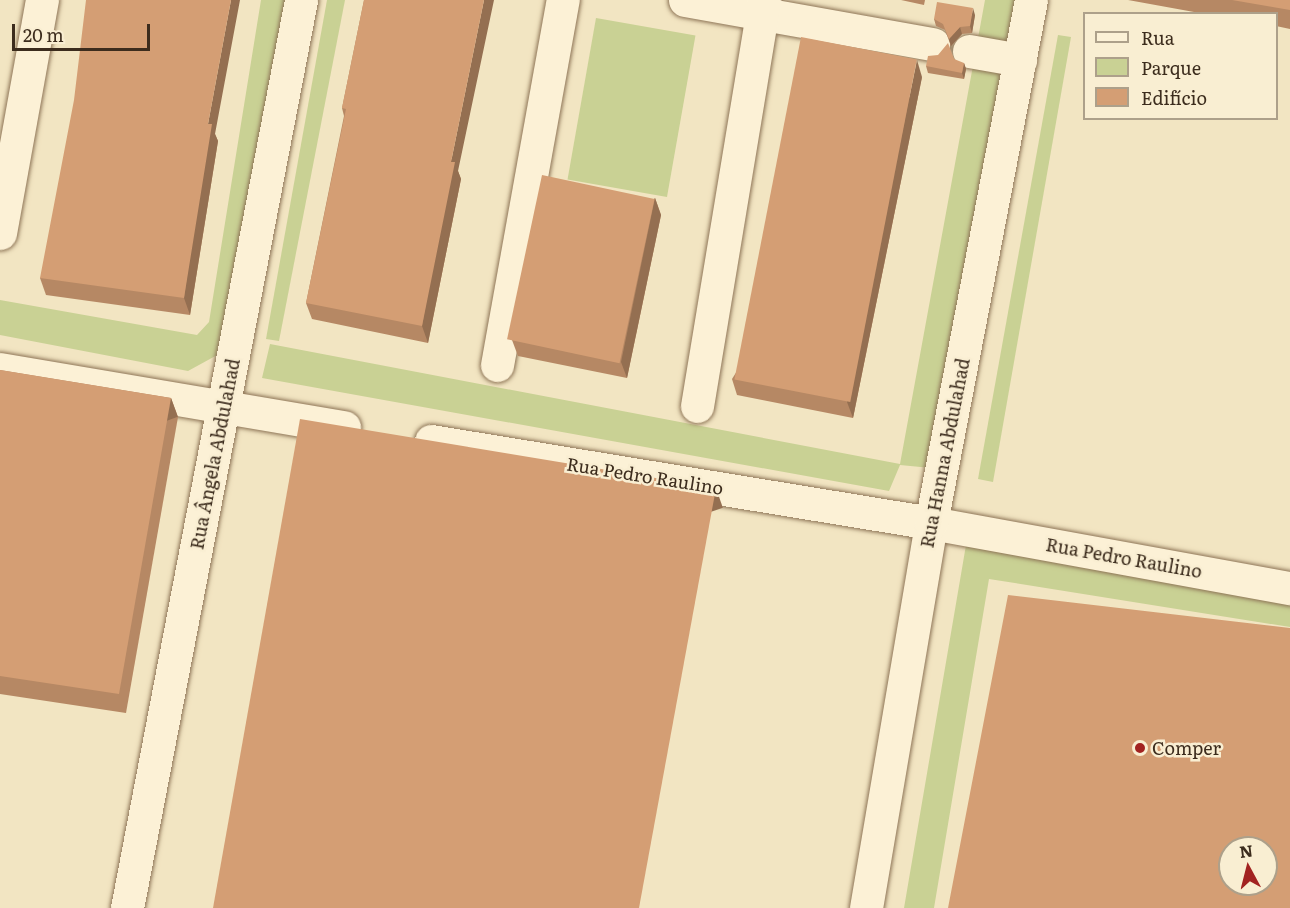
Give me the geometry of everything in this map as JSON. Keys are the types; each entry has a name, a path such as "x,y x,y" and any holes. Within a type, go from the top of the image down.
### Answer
{"street":[{"path":"0,233 42,0"},
{"name":"Rua Ângela Abdulahad","path":"127,908 301,0"},
{"path":"497,365 562,0"},
{"path":"685,0 763,7 933,44"},
{"name":"Rua Hanna Abdulahad","path":"866,908 931,523 1031,0"},
{"path":"697,406 763,7"},
{"path":"969,51 1020,60"},
{"name":"Rua Pedro Raulino","path":"0,369 931,523 1290,588"}],"green space":[{"path":"261,0 288,0 230,348 188,371 0,335 0,300 197,335 209,322"},
{"path":"327,0 345,0 279,341 266,339"},
{"path":"985,0 1020,0 931,468 900,465 889,491 262,378 270,344 900,464"},
{"path":"596,18 695,36 667,197 568,180"},
{"path":"1058,35 1071,37 993,482 978,479"},
{"path":"966,545 1290,601 1290,627 989,579 934,908 904,908"}],"building":[{"path":"86,0 231,0 208,124 212,124 184,298 40,278 74,100"},
{"path":"364,0 484,0 451,162 455,162 422,326 306,303 346,109 342,108"},
{"path":"1232,0 1290,0 1290,10"},
{"path":"937,2 973,8 970,26 960,27 949,39 943,24 934,19"},
{"path":"801,37 917,60 850,402 734,380"},
{"path":"948,43 954,59 964,63 962,73 926,66 928,56 938,55"},
{"path":"542,175 654,199 620,363 507,339"},
{"path":"0,370 171,398 119,694 0,676"},
{"path":"300,419 716,488 639,908 213,908"},
{"name":"Comper","path":"1008,595 1290,628 1290,908 948,908"}],"place":[{"name":"Comper","path":"1140,748"}]}
